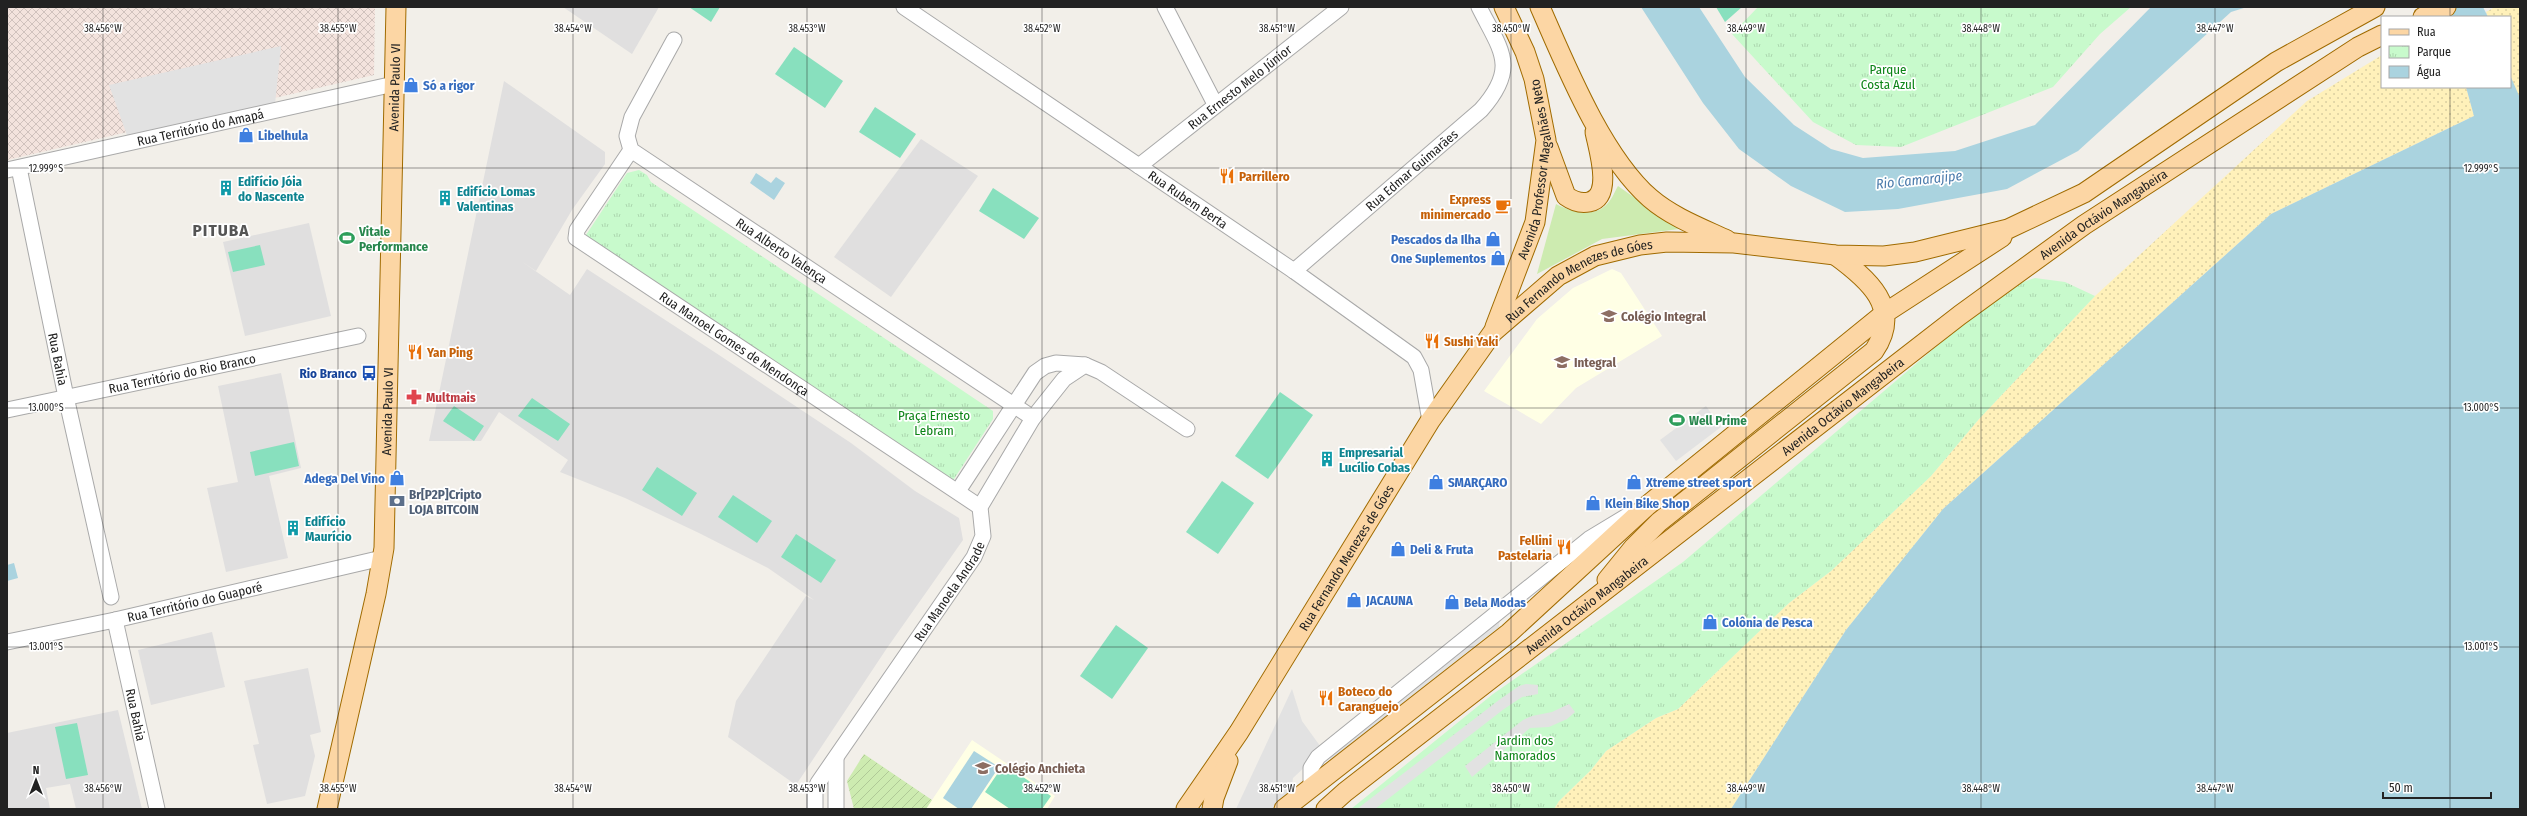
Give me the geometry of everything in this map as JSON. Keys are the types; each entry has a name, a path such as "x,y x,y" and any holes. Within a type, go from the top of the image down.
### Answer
{"main road":[{"name":"Avenida Paulo VI","path":"326,809 382,558 396,7"},
{"name":"Avenida Professor Magalhães Neto","path":"1493,332 1535,222 1546,140 1534,80 1525,52 1504,7"},
{"path":"1540,7 1591,117 1626,173 1650,199 1695,225 1734,243"},
{"name":"Avenida Octávio Mangabeira","path":"1284,809 1509,633 1648,505 1885,313 2029,220 2084,193 2276,62 2375,7"},
{"path":"2425,16 2446,7"},
{"name":"Avenida Octávio Mangabeira","path":"1326,809 1351,787 1586,607 1960,315 2084,225 2324,68 2381,36"},
{"path":"1546,140 1566,196 1573,201 1582,203 1592,202 1599,196 1602,188 1603,177 1591,117"},
{"name":"Avenida Octávio Mangabeira","path":"1734,243 1835,255 1884,256 1915,252 1977,238 2029,220"},
{"name":"Rua Fernando Menezes de Góes","path":"1186,809 1239,732 1430,421 1493,332 1558,276 1594,256 1640,245 1668,242 1734,243"},
{"path":"1586,607 1633,548 1659,522 1874,351 1882,340 1886,327 1885,313 1882,302 1866,279 1835,255"},
{"path":"1212,809 1214,798 1239,732"}],"street":[{"name":"Rua Rubem Berta","path":"904,7 1294,271 1414,357 1421,370 1430,421"},
{"name":"Rua Ernesto Melo Júnior","path":"1139,166 1324,12 1341,7"},
{"name":"Rua Edmar Guimarães","path":"1294,271 1481,110 1498,88 1503,65 1501,53 1478,7"},
{"path":"1164,9 1215,104"},
{"path":"631,150 627,136 632,117 674,40"},
{"name":"Rua Território do Amapá","path":"13,169 394,84"},
{"name":"Rua Alberto Valença","path":"631,150 1012,406 1033,418"},
{"name":"Rua Manoel Gomes de Mendonça","path":"631,150 577,230 576,238 980,507"},
{"name":"Rua Bahia","path":"13,169 111,597"},
{"name":"Rua Território do Rio Branco","path":"7,410 358,336"},
{"path":"958,491 1012,406 1035,373 1045,366 1067,362 1085,365 1101,372 1187,429"},
{"path":"980,507 1033,418 1064,379 1085,365"},
{"name":"Rua Manoela Andrade","path":"815,809 817,787 977,551 983,536 980,507"},
{"name":"Rua Território do Guaporé","path":"7,642 115,620 382,558"},
{"name":"Rua Bahia","path":"115,620 157,809"},
{"path":"836,758 836,809"}],"shaded area":[{"path":"7,7 375,7 374,75 7,160"},
{"path":"563,7 659,7 632,54"},
{"path":"281,46 275,104 128,138 109,85"},
{"path":"504,81 605,152 605,164 572,210 536,271 521,261 570,295 587,269 851,443 915,491 959,518 963,540 887,648 796,785 728,737 736,701 806,596 814,600 768,568 699,533 625,498 560,472 568,460 499,412 481,441 429,441"},
{"path":"921,139 978,176 891,297 834,257"},
{"path":"309,223 331,316 245,336 223,242"},
{"name":"Integral","path":"1612,269 1621,273 1662,336 1576,388 1541,424 1484,391 1537,319 1573,288"},
{"path":"281,373 301,468 269,476 288,558 226,572 207,488 238,482 218,386"},
{"path":"1706,406 1721,427 1676,461 1660,440"},
{"path":"1500,616 1499,627 1330,760 1330,750"},
{"path":"212,632 225,687 151,705 138,650"},
{"path":"308,668 321,732 310,735 315,756 305,796 267,804 253,745 259,744 244,681"},
{"path":"1526,684 1538,685 1538,694 1522,697 1504,709 1375,809 1357,809 1499,700 1519,686"},
{"path":"1292,689 1302,721 1323,750 1293,778 1292,785 1297,794 1280,809 1236,809"},
{"path":"1569,704 1575,712 1567,719 1549,727 1530,728 1472,777 1465,766 1523,720 1532,716 1552,712"},
{"path":"118,710 142,809 76,809 70,784 46,788 50,809 7,809 7,733"},
{"name":"Colégio Anchieta","path":"972,740 1055,796 1047,809 926,809"}],"green space":[{"path":"689,7 720,7 711,22"},
{"path":"1716,7 1742,7 1725,22"},
{"name":"Parque Costa Azul","path":"1758,7 2131,7 2100,34 2053,87 1901,147 1856,145 1813,122 1732,34"},
{"path":"794,47 843,81 825,108 775,74"},
{"path":"875,107 916,134 900,158 859,132"},
{"name":"Praça Ernesto Lebram","path":"639,170 647,175 651,182 993,411 993,419 954,479 950,480 584,238 627,173"},
{"path":"1618,186 1679,229 1602,239 1537,274 1556,204 1576,211 1596,211 1608,203"},
{"path":"993,188 1039,218 1024,239 979,211"},
{"path":"260,245 265,265 233,272 228,252"},
{"name":"Jardim dos Namorados","path":"2035,278 2065,282 2095,296 1979,419 1931,476 1831,571 1789,603 1678,709 1656,718 1606,751 1591,770 1559,801 1554,809 1351,809 1493,694 1683,562 1991,300 2014,285"},
{"path":"1280,392 1313,415 1268,479 1235,456"},
{"path":"532,398 570,424 558,441 518,416"},
{"path":"454,406 484,426 474,441 443,421"},
{"path":"294,442 299,466 255,476 250,452"},
{"path":"657,467 697,493 682,516 642,490"},
{"path":"1222,481 1254,503 1218,554 1186,532"},
{"path":"733,495 772,521 757,543 718,517"},
{"path":"796,534 836,560 821,583 781,557"},
{"path":"1116,625 1148,648 1112,699 1080,676"},
{"path":"77,723 88,775 66,779 55,727"},
{"path":"864,754 932,800 926,809 854,809 847,781"},
{"path":"1004,764 1051,796 1042,809 1010,809 985,792"}],"sand":[{"path":"2495,7 2520,7 2519,99 2511,78 2511,16 2488,16 2486,12"},
{"path":"2381,56 2381,88 2466,88 2474,116 2271,214 1943,509 1846,630 1731,809 1554,809 1559,801 1591,770 1606,751 1656,718 1678,709 1789,603 1831,571 1931,476 1979,419 2095,296 2307,101"}],"water":[{"name":"Rio Camarajipe","path":"1641,7 1699,7 1745,77 1794,125 1831,149 1863,158 1955,151 2035,125 2151,7 2247,7 2231,12 2078,151 2007,189 1898,209 1845,212 1791,186 1739,149 1703,103"},
{"path":"2435,7 2483,7 2488,16 2440,16"},
{"path":"2511,77 2520,98 2520,809 1731,809 1846,630 1943,509 2271,214 2474,116 2466,88 2511,88"},
{"path":"756,173 771,183 776,177 785,183 774,200 750,183"},
{"path":"14,563 18,578 7,581 7,565"},
{"path":"974,751 999,767 971,809 959,809 943,798"}],"place":[{"name":"Só a rigor","path":"411,85"},
{"name":"Libelhula","path":"246,135"},
{"name":"Parrillero","path":"1227,176"},
{"name":"Edifício Jóia do Nascente","path":"226,188"},
{"name":"Edifício Lomas Valentinas","path":"445,198"},
{"name":"Express minimercado","path":"1503,206"},
{"name":"Vitale Performance","path":"347,238"},
{"name":"Pescados da Ilha","path":"1493,239"},
{"name":"One Suplementos","path":"1498,258"},
{"name":"Colégio Integral","path":"1609,316"},
{"name":"Sushi Yaki","path":"1432,341"},
{"name":"Yan Ping","path":"415,352"},
{"name":"Integral","path":"1562,362"},
{"name":"Rio Branco","path":"369,373"},
{"name":"Multmais","path":"414,397"},
{"name":"Well Prime","path":"1677,420"},
{"name":"Empresarial Lucílio Cobas","path":"1327,459"},
{"name":"Adega Del Vino","path":"397,478"},
{"name":"SMARÇARO","path":"1436,482"},
{"name":"Xtreme street sport","path":"1634,482"},
{"name":"Br[P2P]Cripto LOJA BITCOIN","path":"397,501"},
{"name":"Klein Bike Shop","path":"1593,503"},
{"name":"Edifício Maurício","path":"293,528"},
{"name":"Fellini Pastelaria","path":"1564,547"},
{"name":"Deli & Fruta","path":"1398,549"},
{"name":"JACAUNA","path":"1354,600"},
{"name":"Bela Modas","path":"1452,602"},
{"name":"Colônia de Pesca","path":"1710,622"},
{"name":"Boteco do Caranguejo","path":"1326,698"},
{"name":"Colégio Anchieta","path":"983,768"}],"district":[{"name":"PITUBA","path":"221,230"}]}
